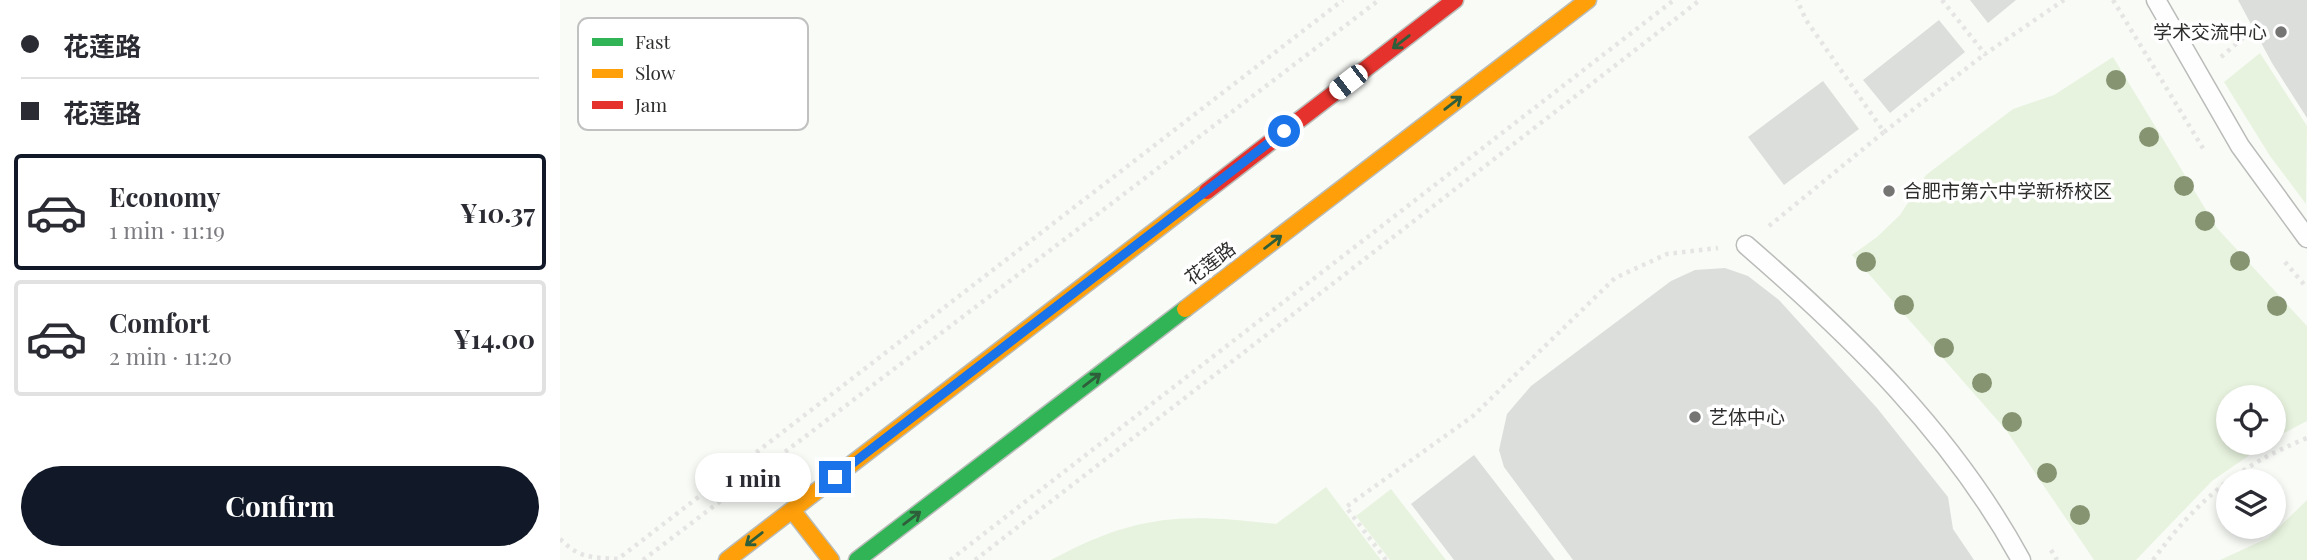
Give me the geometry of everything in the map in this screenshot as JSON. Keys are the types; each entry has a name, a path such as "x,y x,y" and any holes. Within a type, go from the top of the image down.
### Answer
{"main road":[{"path":"727,560 1455,0"},
{"name":"花莲路","path":"857,560 1588,0"},
{"path":"792,510 831,560"}],"lane":[{"path":"2156,0 2239,146 2307,238"},
{"path":"1746,245 1814,304 1890,380 1944,446 2021,560"}],"path":[{"path":"560,539 572,551 588,558 618,559 1343,0"},
{"path":"643,560 1379,0"},
{"path":"950,560 1674,0"},
{"path":"975,560 1700,0"},
{"path":"1797,0 1806,20 1884,132"},
{"path":"1942,0 1965,25 1985,54"},
{"path":"1386,560 1346,507 1473,416 1615,278 1667,254 1746,245 1884,132 1985,54 2064,0"},
{"path":"2153,560 2225,482 2256,460 2307,438"}],"green space":[{"path":"2260,53 2307,126 2306,204 2270,156 2224,82"},
{"path":"2113,57 2217,228 2307,326 2307,421 2286,432 2286,385 2216,385 2216,455 2250,455 2229,469 2216,469 2216,478 2136,560 2094,560 2006,430 1852,255 1877,237 1900,215 1926,175 2013,109 2054,95"},
{"path":"1326,487 1381,560 1051,560 1109,533 1160,521 1186,518 1276,524"},
{"path":"1391,489 1446,560 1390,560 1356,516"},
{"path":"2307,500 2307,560 2220,560 2266,539 2286,539 2286,520"}],"building":[{"path":"1970,0 2016,0 1988,23"},
{"name":"学术交流中心","path":"2238,0 2307,0 2307,118 2272,63"},
{"path":"1939,20 1965,52 1890,113 1863,80"},
{"path":"1823,81 1859,129 1784,185 1748,137"},
{"name":"艺体中心","path":"1725,268 1748,276 1779,300 1877,408 1948,497 1953,529 1974,560 1573,560 1504,467 1499,450 1507,414 1531,386 1671,281 1695,270"},
{"path":"1474,455 1555,560 1454,560 1411,504"}],"traffic: fast":[{"path":"857,560 1185,309"}],"traffic: slow":[{"path":"1185,309 1588,0"},
{"path":"727,560 1207,191"},
{"path":"792,510 831,560"}],"traffic: jam":[{"path":"1207,191 1455,0"}],"place":[{"name":"学术交流中心","path":"2281,32"},
{"name":"合肥市第六中学新桥校区","path":"1889,191"},
{"name":"艺体中心","path":"1695,417"}],"route":[{"path":"835,477 1284,131"}]}
